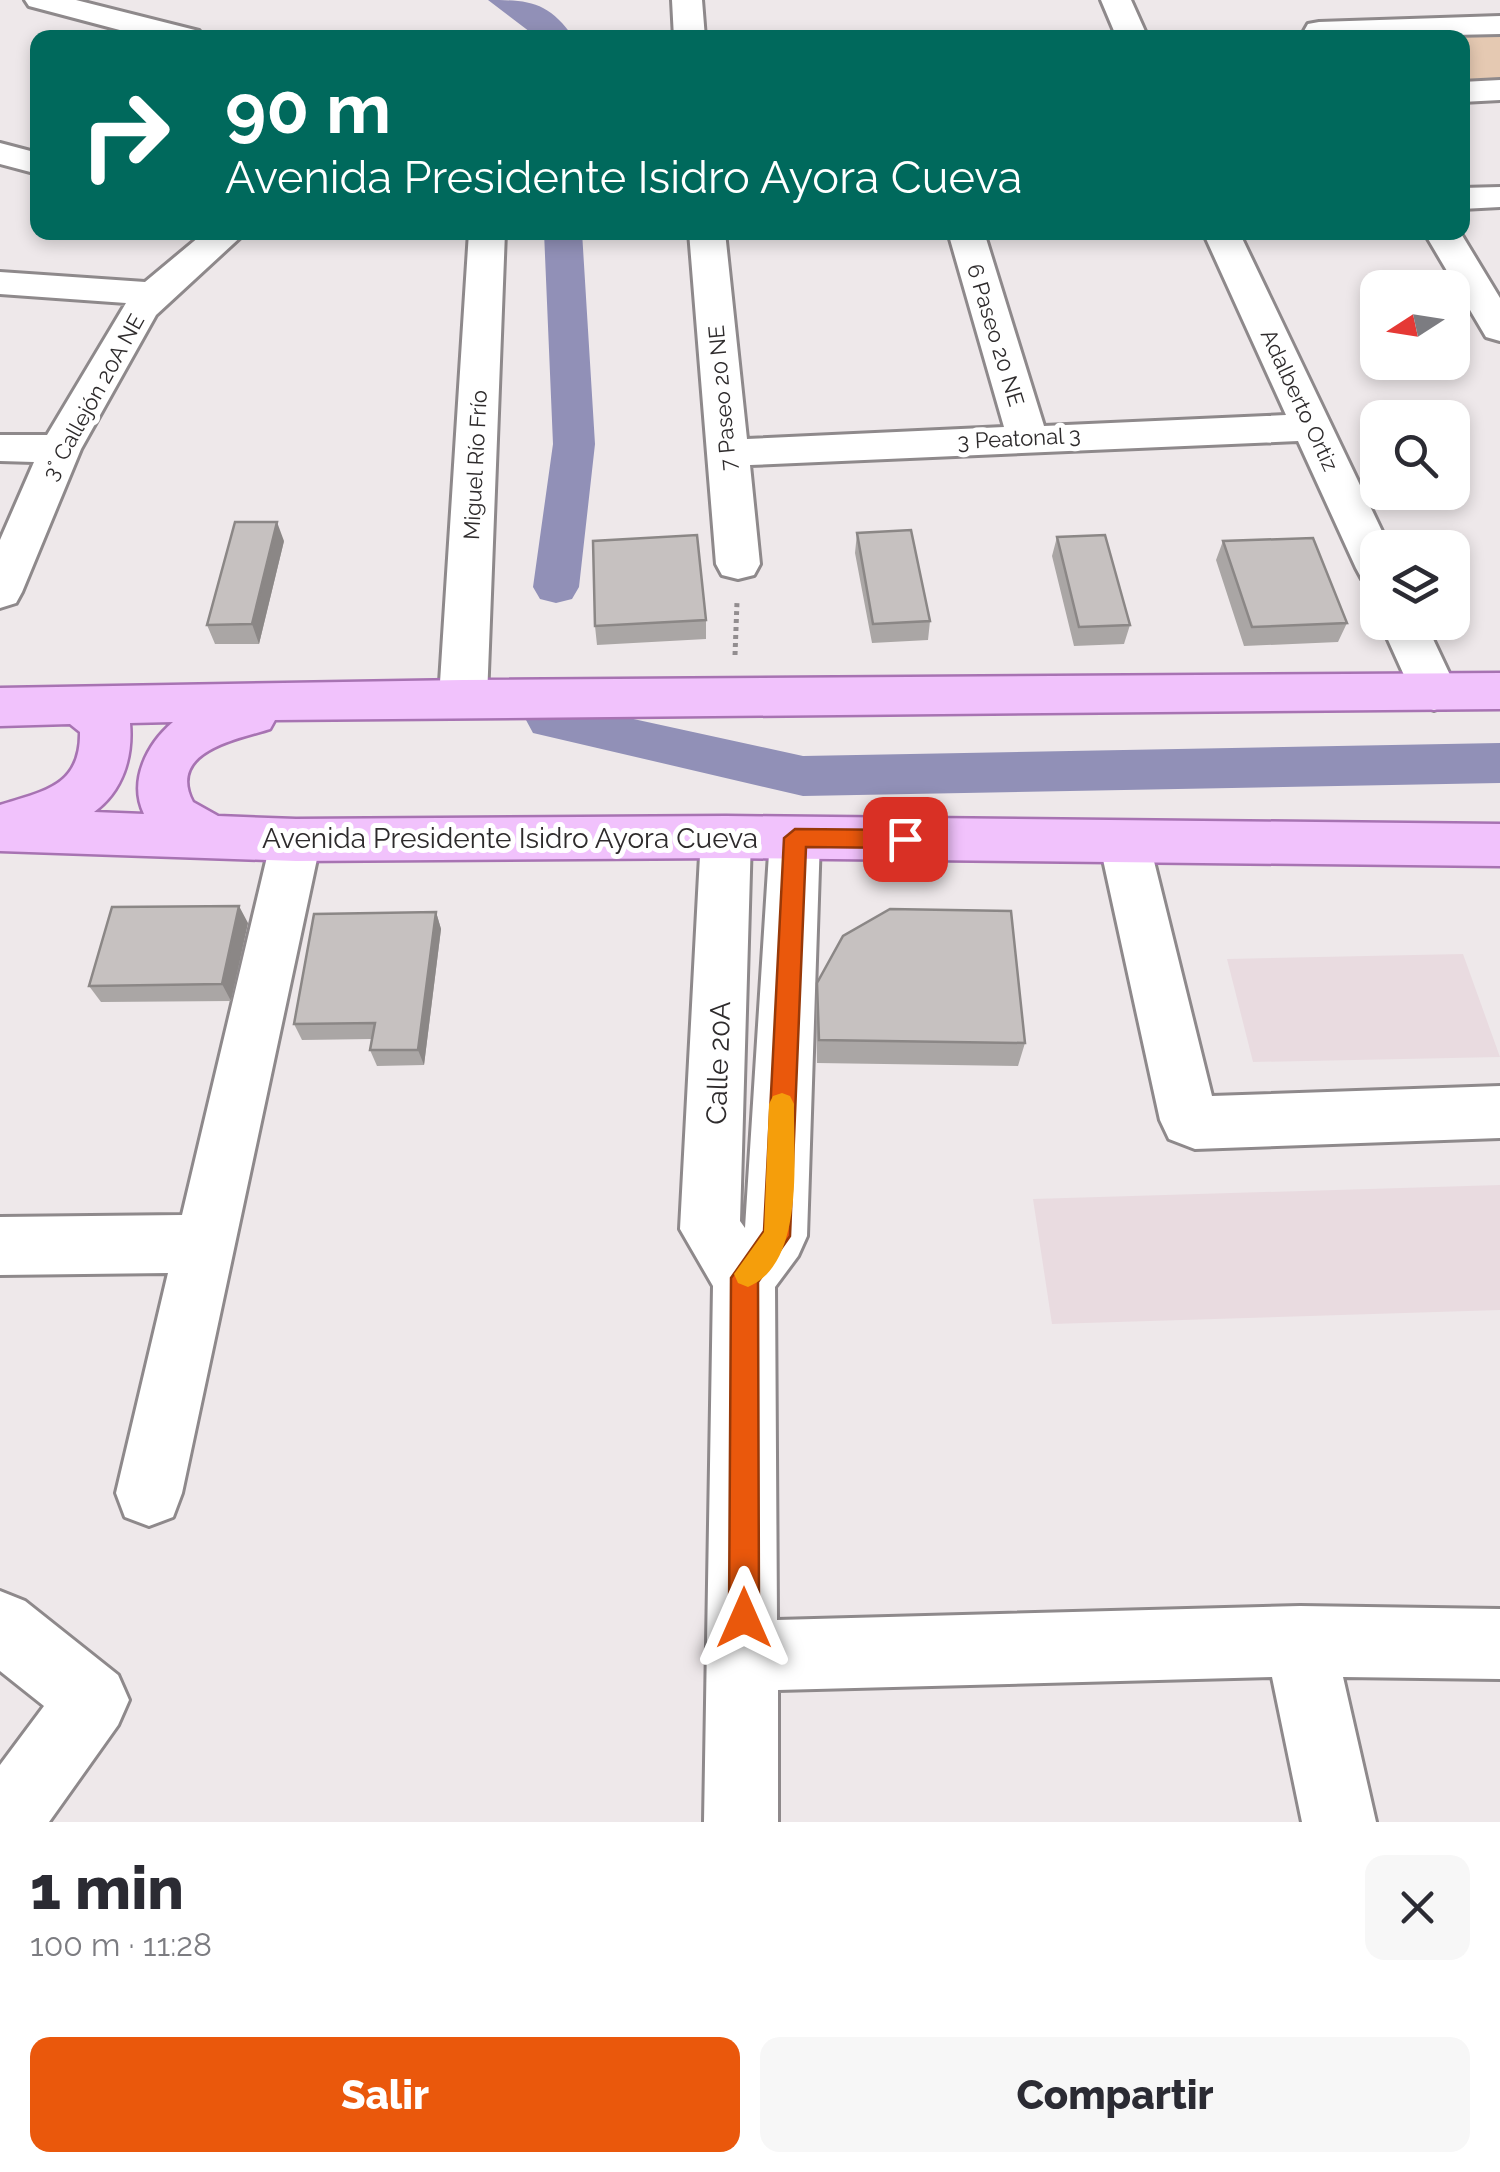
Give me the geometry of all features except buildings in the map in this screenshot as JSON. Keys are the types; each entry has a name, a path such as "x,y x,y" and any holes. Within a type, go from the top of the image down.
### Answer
{"main road":[{"path":"0,707 464,698 1500,691"},
{"path":"217,838 175,819 162,800 163,775 176,749 194,733 228,719 384,699"},
{"path":"0,827 53,811 86,792 108,745 105,724 80,705"},
{"name":"Avenida Presidente Isidro Ayora Cueva","path":"0,827 296,840 726,837 1500,846"}],"street":[{"path":"40,0 157,30"},
{"path":"687,0 689,30"},
{"path":"1116,0 1130,30"},
{"path":"1302,0 1319,30"},
{"path":"1401,30 1500,25"},
{"path":"1470,92 1500,90"},
{"path":"0,153 30,162"},
{"path":"1470,199 1500,197"},
{"name":"3° Callejón 20A NE","path":"0,592 60,449 138,311 152,294 218,240"},
{"name":"Miguel Río Frío","path":"464,698 487,240"},
{"name":"7 Paseo 20 NE","path":"708,240 738,564"},
{"name":"6 Paseo 20 NE","path":"968,240 1027,437"},
{"name":"Adalberto Ortiz","path":"1225,240 1360,530"},
{"path":"1447,240 1499,326"},
{"path":"0,282 152,294"},
{"name":"3 Peatonal 3","path":"726,454 1027,437 1313,427"},
{"path":"0,448 60,449"},
{"path":"1410,640 1434,692"},
{"name":"Calle 20A","path":"726,837 710,1229 744,1278"},
{"path":"741,1822 744,1278 777,1236 795,838"},
{"path":"149,1493 202,1244 279,931 296,840"},
{"path":"1124,841 1189,1120 1195,1124 1500,1112"},
{"path":"0,1246 202,1244"},
{"path":"0,1626 93,1700 4,1822"},
{"path":"744,1656 1300,1641 1500,1644"},
{"path":"1300,1641 1339,1822"}],"path":[{"path":"734,696 738,564"}],"shaded area":[{"path":"1500,25 1500,90 1470,91 1470,30 1432,30"},
{"path":"1463,954 1500,1057 1253,1062 1227,959"},
{"path":"1500,1185 1500,1310 1052,1324 1033,1199"}],"waterway":[{"path":"504,0 529,12 549,30"},
{"path":"556,587 574,444 563,240"},
{"path":"551,720 803,776 1500,763"}],"slow traffic":[{"path":"748,1274 777,1236 782,1104"}],"route":[{"path":"744,1618 744,1278 777,1236 795,838 905,839"}]}
